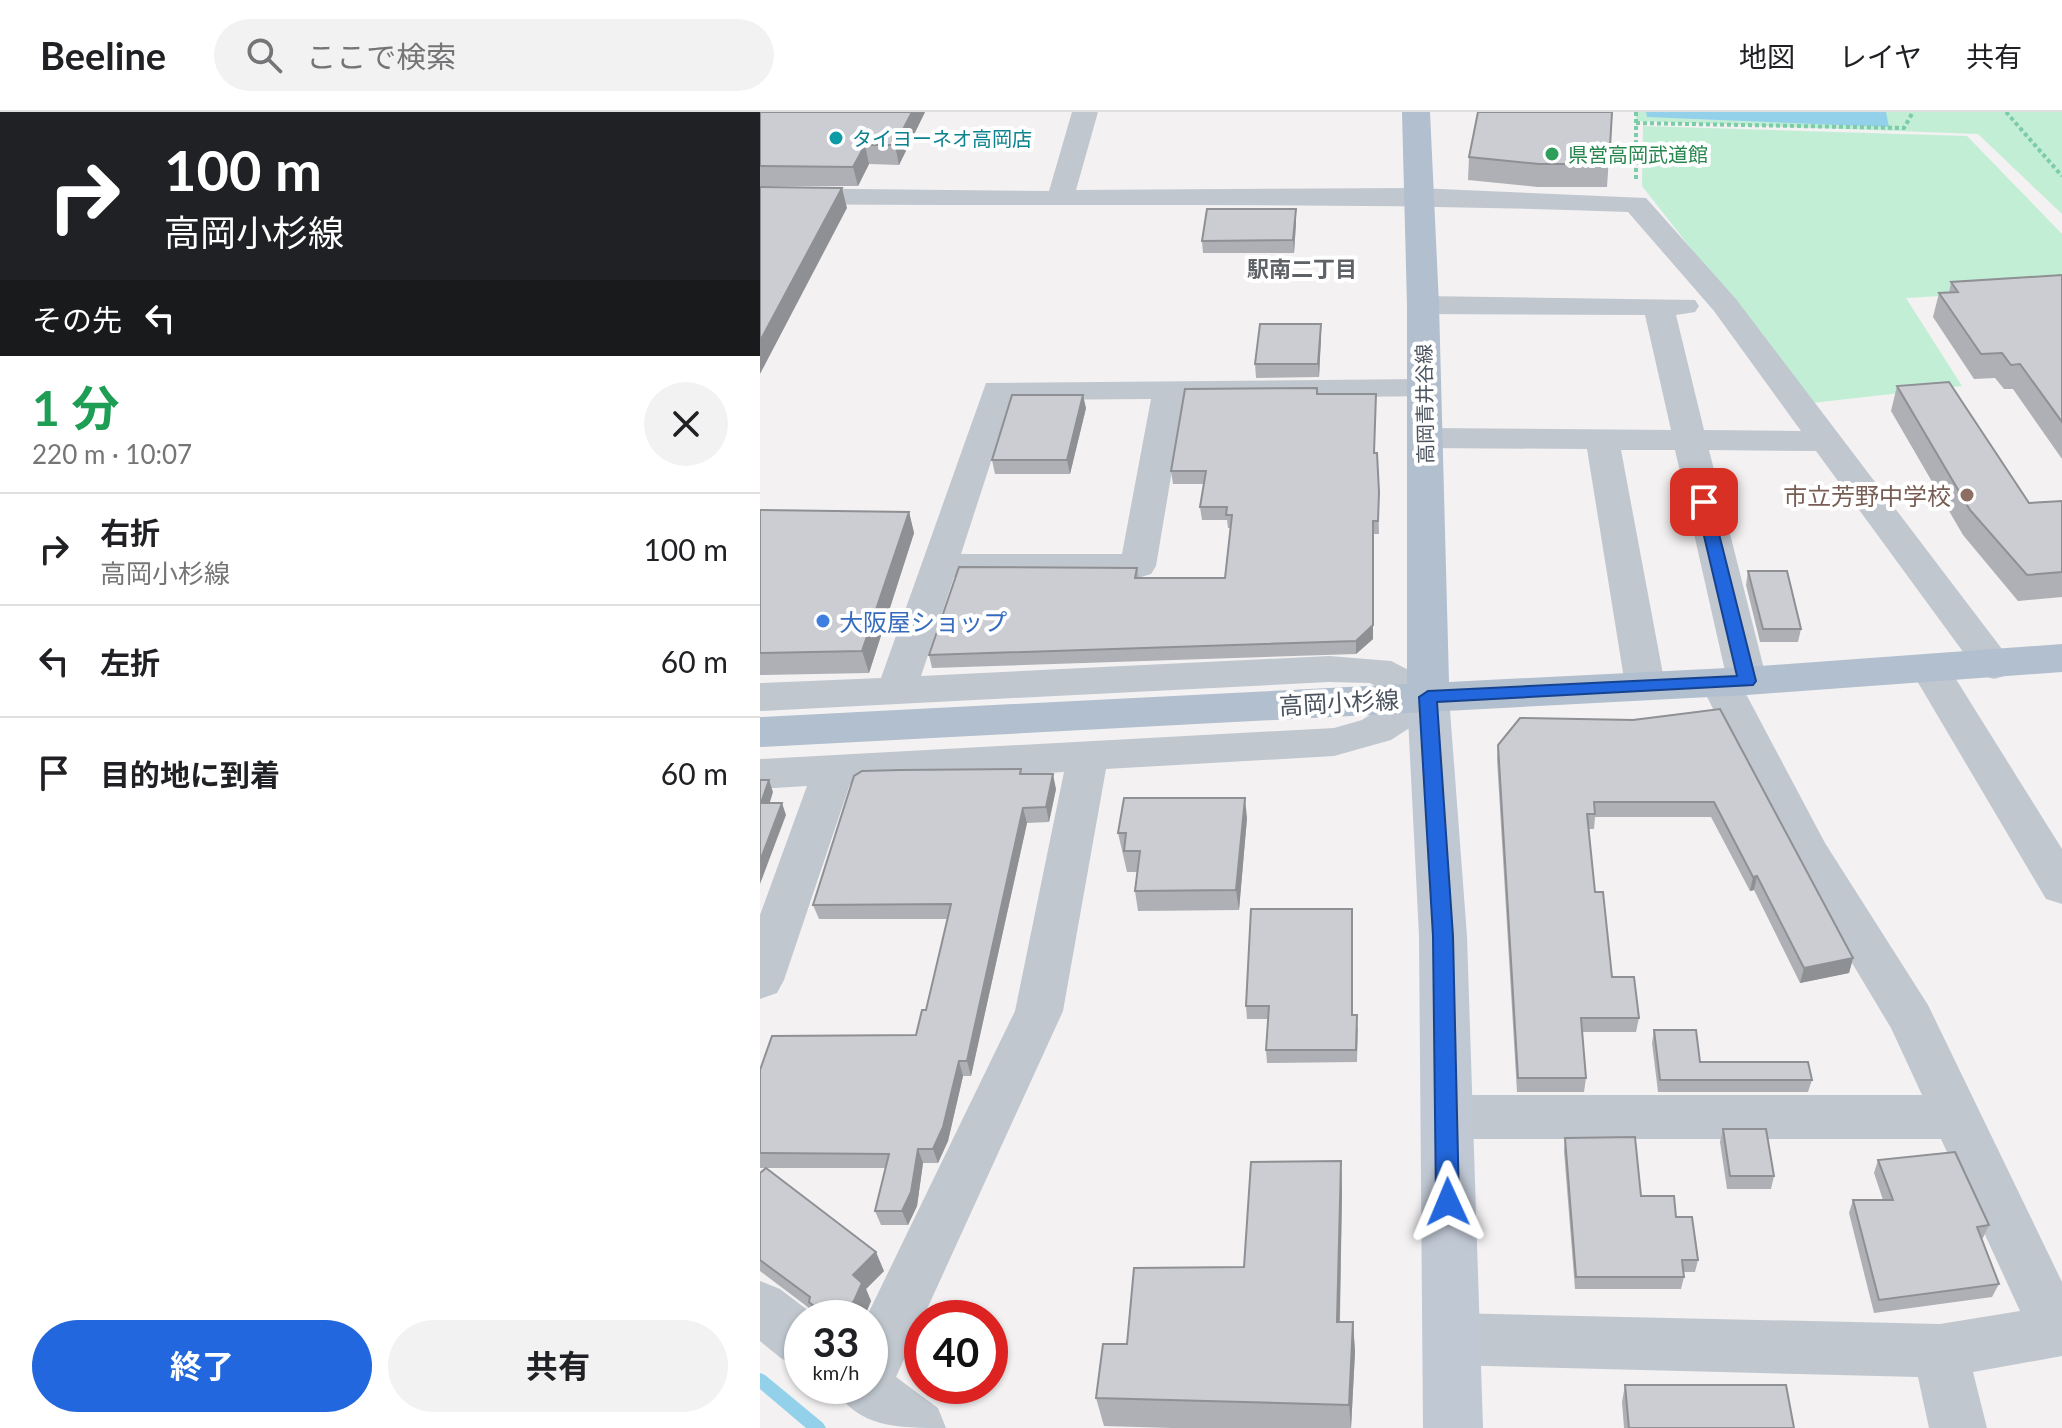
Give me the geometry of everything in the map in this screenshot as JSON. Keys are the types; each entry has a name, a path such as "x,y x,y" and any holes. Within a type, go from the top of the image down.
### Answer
{"main road":[{"name":"高岡青井谷線","path":"1416,112 1423,305 1428,697"},
{"name":"高岡小杉線","path":"760,732 1734,682 1994,666 2062,658"}],"street":[{"path":"1060,199 1085,112"},
{"path":"760,196 1060,199 1417,196 1636,204 1725,305 1994,666"},
{"path":"1423,305 1725,305"},
{"path":"1451,1339 1940,1351 2059,1331 1911,1019 1807,851 1734,682 1690,440 1658,306"},
{"path":"938,565 1138,566 1169,389"},
{"path":"896,692 998,390 1423,389"},
{"path":"1424,438 1826,441"},
{"path":"1602,439 1645,685"},
{"path":"760,697 1329,669 1377,670 1428,697"},
{"path":"1930,669 2062,887"},
{"path":"760,774 1334,742 1376,730 1428,697"},
{"path":"1428,697 1443,936 1453,1428"},
{"path":"888,1332 1039,1011 1088,756"},
{"path":"760,980 834,770"},
{"path":"1446,1117 1957,1117"},
{"path":"760,1307 784,1326"},
{"path":"1940,1351 1958,1428"},
{"path":"886,1404 917,1428"}],"path":[{"path":"1636,112 1636,204"},
{"path":"1636,123 1904,128 1913,112"},
{"path":"2006,112 2062,176"}],"green space":[{"path":"1636,112 2062,112 2062,214 1978,134 1636,121"},
{"path":"1643,126 1967,136 2062,234 2062,289 1906,298 1962,386 1812,403 1642,186"}],"water":[{"path":"1646,112 1886,112 1889,127 1647,117"}],"building":[{"name":"タイヨーネオ高岡店","path":"760,112 912,112 895,145 865,145 853,167 760,166"},
{"path":"1478,112 1612,112 1609,164 1539,164 1469,157"},
{"path":"760,187 842,188 760,341"},
{"path":"1207,209 1296,209 1293,240 1202,241"},
{"path":"2062,275 2062,422 2020,364 2011,365 2002,353 1981,354 1939,293 1958,292 1951,282"},
{"path":"1260,324 1321,324 1318,364 1255,364"},
{"path":"1949,382 2029,503 2062,501 2062,572 2027,575 1970,510 1897,386"},
{"path":"1317,388 1317,394 1376,394 1374,453 1377,453 1379,492 1378,521 1373,521 1373,625 1356,641 929,655 959,567 1137,568 1135,578 1225,578 1232,515 1226,515 1227,507 1200,507 1206,471 1171,471 1185,389"},
{"path":"1012,395 1083,395 1067,460 992,460"},
{"path":"760,510 909,512 862,651 760,653"},
{"path":"1748,571 1787,571 1801,629 1763,629"},
{"path":"1720,709 1853,958 1804,968 1757,876 1753,877 1714,802 1594,802 1595,814 1587,814 1595,892 1603,892 1612,977 1634,977 1639,1018 1581,1018 1586,1078 1518,1078 1498,745 1520,718 1633,720"},
{"path":"1021,769 1020,774 1053,774 1046,807 1023,808 967,1061 959,1061 943,1127 933,1149 918,1149 911,1192 902,1211 875,1211 889,1154 760,1153 760,1070 772,1036 916,1035 922,1010 926,1010 951,904 813,905 854,776 862,771"},
{"path":"760,780 769,780 761,803 782,803 760,861"},
{"path":"1124,798 1245,798 1236,890 1135,891 1140,851 1124,851 1126,833 1118,833"},
{"path":"1251,909 1352,909 1352,1015 1357,1015 1356,1050 1266,1050 1269,1006 1246,1006"},
{"path":"1654,1030 1696,1030 1700,1062 1808,1062 1812,1080 1660,1080"},
{"path":"1723,1129 1766,1129 1774,1176 1730,1176"},
{"path":"1635,1137 1641,1196 1674,1196 1676,1217 1692,1217 1698,1260 1682,1260 1684,1277 1576,1277 1565,1138"},
{"path":"1955,1152 1989,1225 1977,1227 1999,1284 1879,1300 1853,1200 1893,1200 1878,1160"},
{"path":"1341,1161 1337,1322 1353,1322 1349,1405 1096,1398 1103,1344 1127,1344 1134,1268 1244,1267 1251,1162"},
{"path":"766,1168 876,1252 853,1275 862,1283 854,1300 809,1300 810,1297 760,1260 760,1173"},
{"path":"1625,1385 1786,1385 1794,1428 1629,1428"}],"waterway":[{"path":"760,1380 818,1428"}],"place":[{"name":"タイヨーネオ高岡店","path":"836,138"},
{"name":"県営高岡武道館","path":"1552,154"},
{"name":"市立芳野中学校","path":"1967,495"},
{"name":"大阪屋ショップ","path":"823,621"}],"district":[{"name":"駅南二丁目","path":"1302,268"}],"route":[{"path":"1448,1202 1443,936 1428,697 1747,681 1738,656 1704,502"}]}
